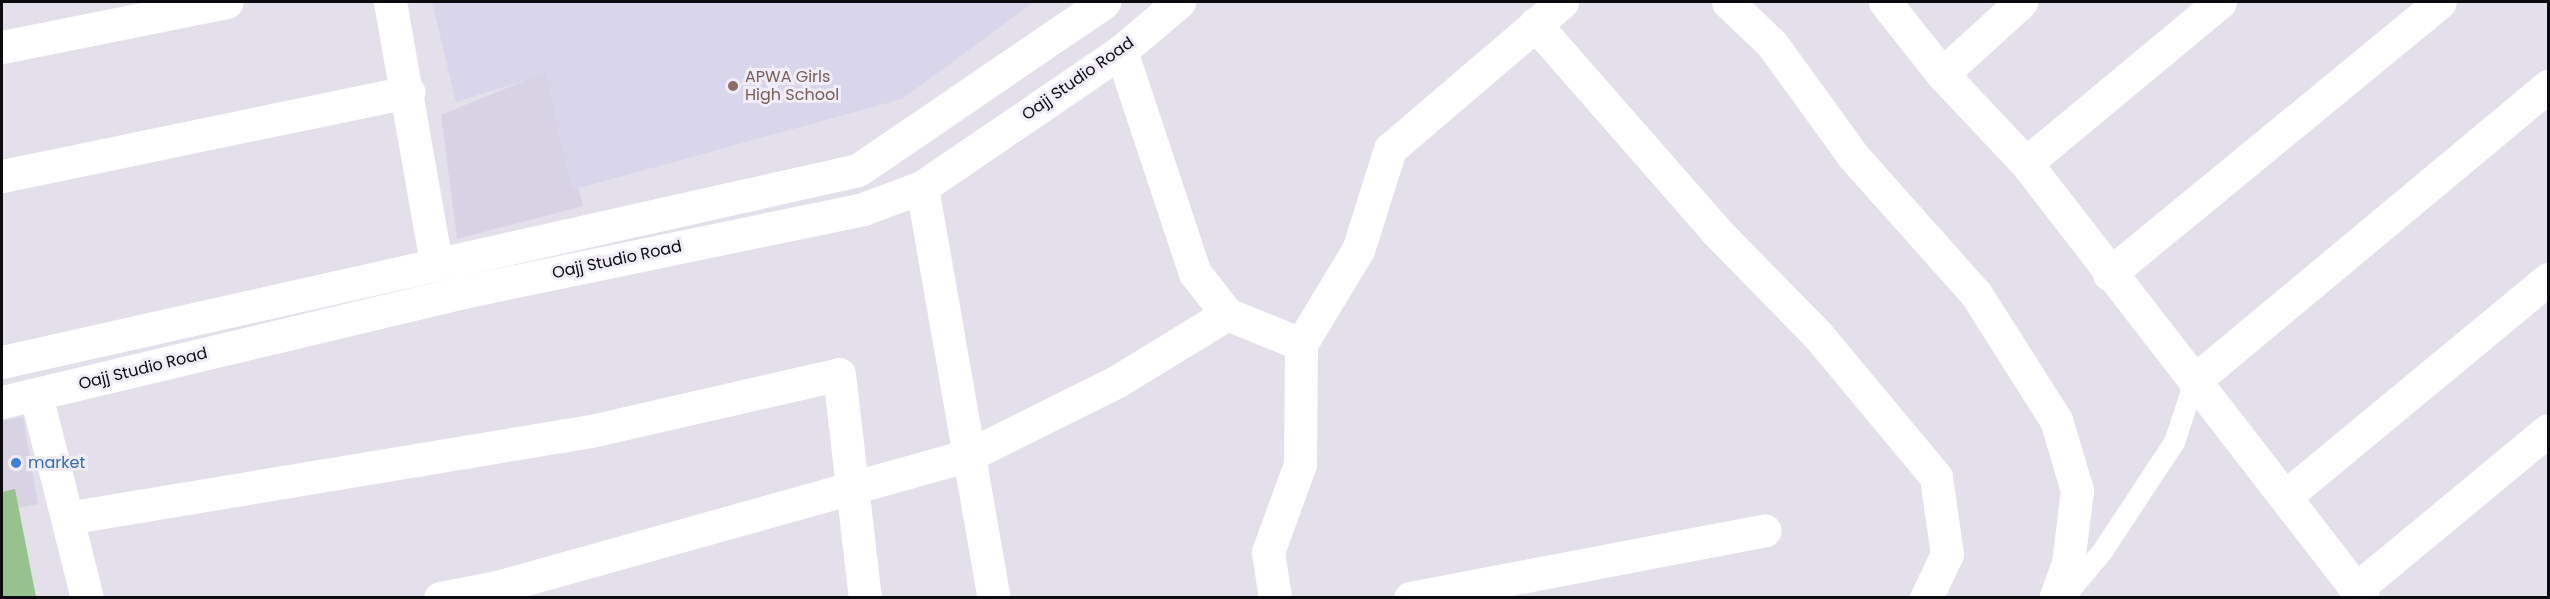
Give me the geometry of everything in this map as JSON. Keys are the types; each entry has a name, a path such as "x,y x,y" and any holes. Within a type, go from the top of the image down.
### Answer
{"street":[{"path":"2,47 227,2"},
{"path":"390,2 408,92 436,262"},
{"path":"2,362 436,262 858,170 1104,2"},
{"name":"Oajj Studio Road","path":"2,402 458,293 863,209 922,187 1120,51 1179,2"},
{"path":"1275,597 1268,552 1300,464 1301,344 1358,250 1390,149 1562,2"},
{"path":"1728,2 1772,44 1853,156 1976,294 2056,420 2077,490 2068,563 2055,597"},
{"path":"1886,2 1942,74 2026,163 2109,274 2288,495 2360,593 2548,430"},
{"path":"1942,74 2021,2"},
{"path":"2026,163 2220,2"},
{"path":"2109,274 2440,2"},
{"path":"1535,24 1716,231 1817,334 1936,477 1947,554 1926,597"},
{"path":"1120,51 1196,273 1227,314 1301,344"},
{"path":"2194,381 2548,86"},
{"path":"2,176 408,92"},
{"path":"922,187 994,597"},
{"path":"2288,495 2548,279"},
{"path":"440,597 497,587 969,455 1105,388 1227,314"},
{"path":"67,518 591,430 839,374 855,488 866,597"},
{"path":"36,395 87,597"},
{"path":"1410,597 1765,530"}],"lane":[{"path":"2063,597 2102,551 2174,442 2194,381"}],"shaded area":[{"name":"APWA Girls High School","path":"432,2 1034,2 902,99 572,190 545,74 456,102"},
{"path":"551,70 583,206 457,239 441,115"},
{"name":"market","path":"23,417 38,504 2,511 2,421"}],"green space":[{"path":"15,489 36,597 2,597 2,492"}],"place":[{"name":"APWA Girls High School","path":"733,86"},
{"name":"market","path":"16,463"}]}
